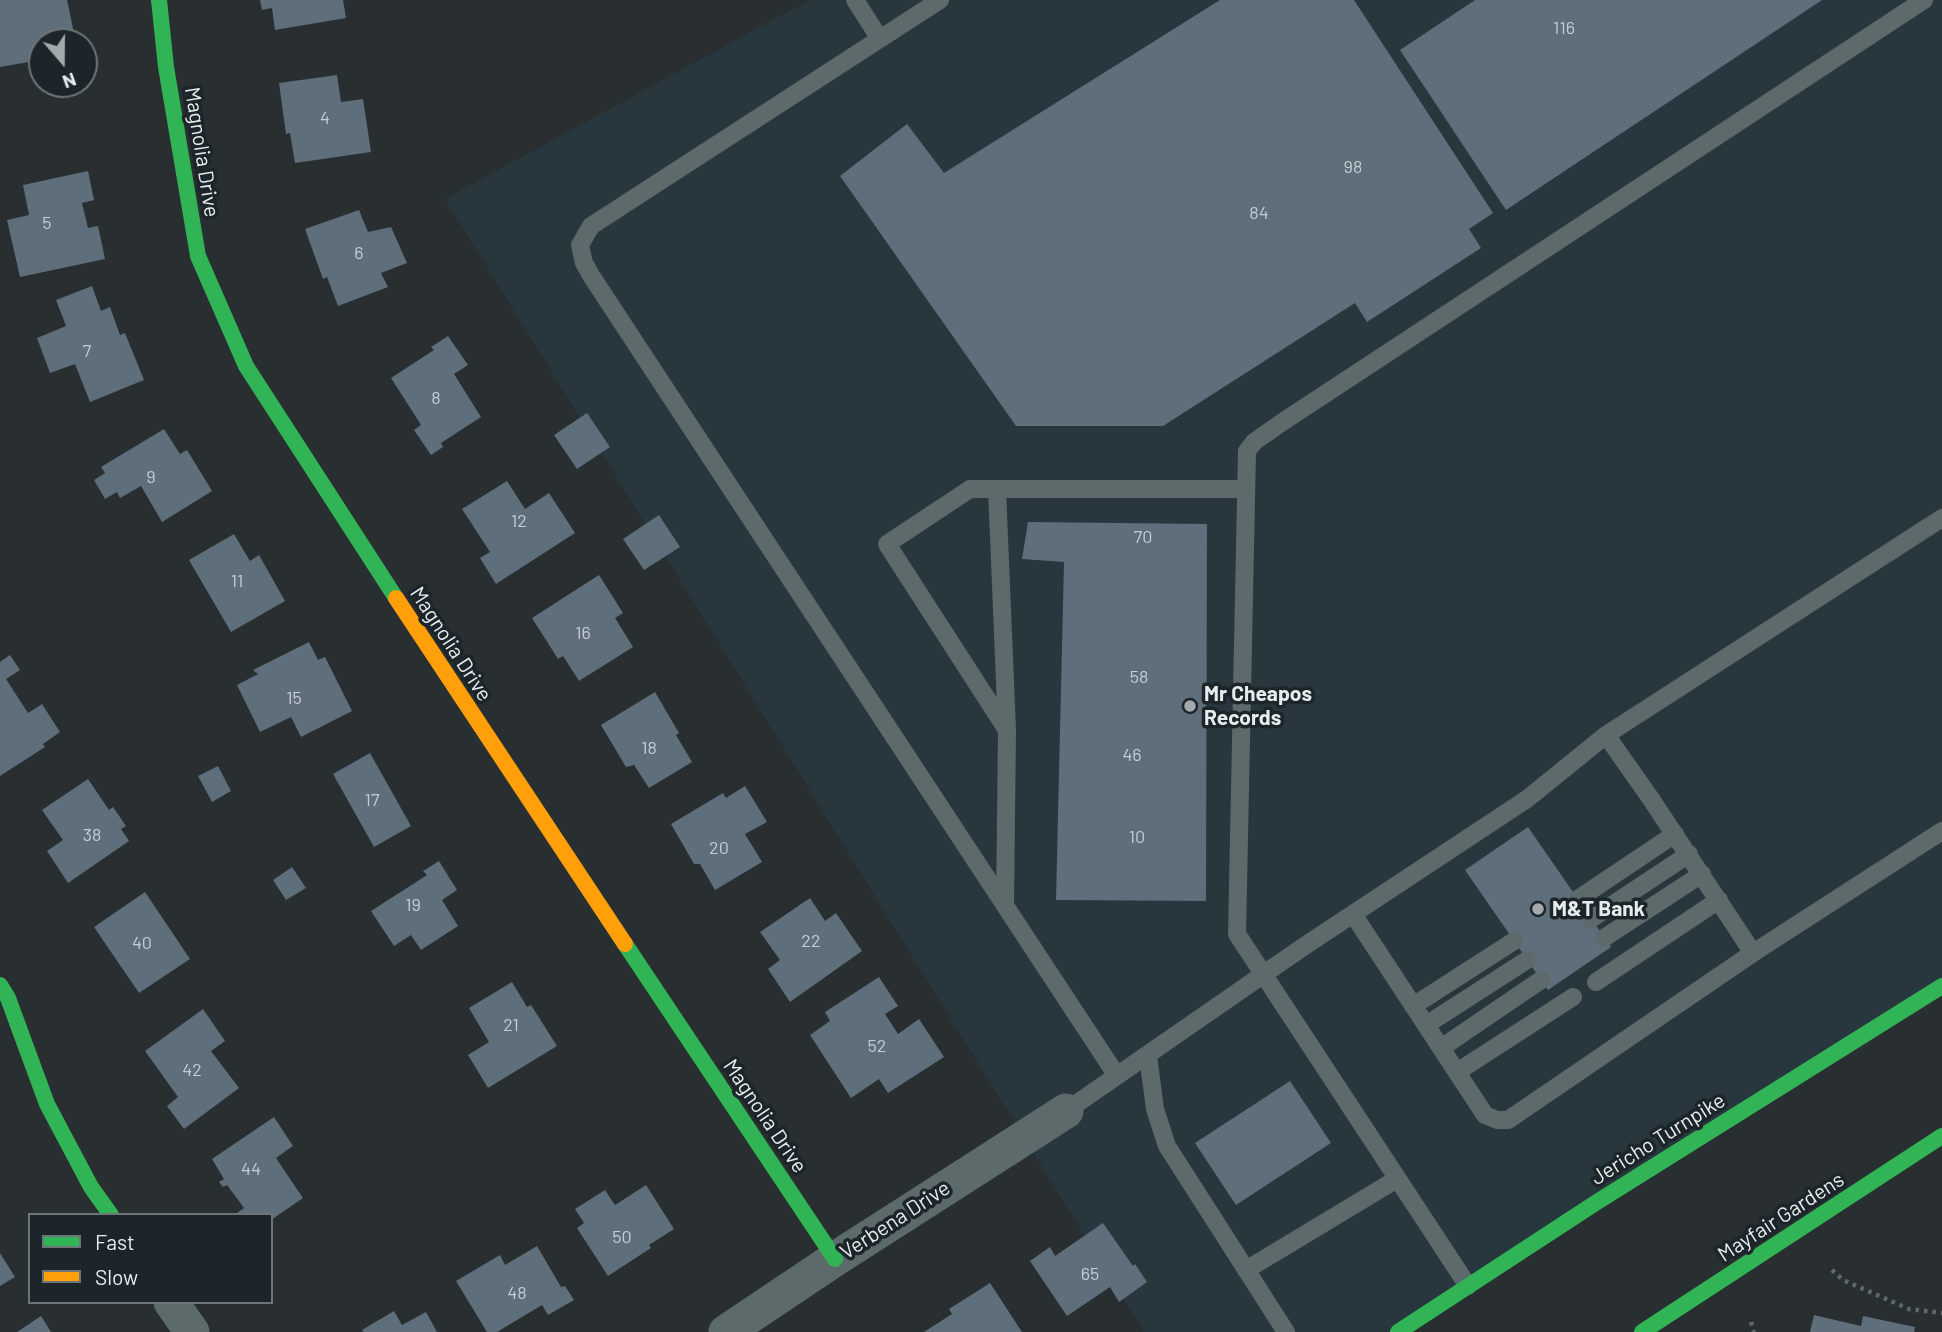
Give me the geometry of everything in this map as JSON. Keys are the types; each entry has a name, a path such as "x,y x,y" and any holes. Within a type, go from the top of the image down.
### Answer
{"street":[{"name":"Magnolia Drive","path":"159,0 166,66 198,256 246,366 499,756 835,1259"},
{"path":"0,985 8,998 47,1104 91,1187 110,1213"},
{"name":"Jericho Turnpike","path":"1398,1332 1597,1202 1942,986"},
{"name":"Verbena Drive","path":"726,1332 1066,1111"},
{"name":"Mayfair Gardens","path":"1642,1332 1942,1136"},
{"path":"172,1304 192,1332"}],"lane":[{"path":"855,0 880,39"},
{"path":"940,0 591,226 580,245 584,263 592,277 1117,1076"},
{"path":"1468,1286 1237,934 1245,489 1248,451 1255,442 1482,289 1924,0"},
{"path":"1007,730 887,544 970,489 1245,489"},
{"path":"997,489 1007,730 1005,906"},
{"path":"1066,1111 1353,914 1527,799 1606,735 1940,523"},
{"path":"1606,735 1689,854 1753,953"},
{"path":"1353,914 1485,1115 1497,1120 1508,1120 1753,953 1942,831"},
{"path":"1578,899 1675,834"},
{"path":"1591,919 1689,854"},
{"path":"1604,938 1702,874"},
{"path":"1596,982 1719,900"},
{"path":"1413,1006 1514,941"},
{"path":"1426,1025 1527,960"},
{"path":"1441,1048 1541,981"},
{"path":"1457,1072 1573,997"},
{"path":"1148,1056 1155,1109 1167,1146 1286,1332"},
{"path":"1246,1270 1397,1178"}],"path":[{"path":"1832,1270 1843,1280 1909,1309 1942,1313"},
{"path":"1751,1322 1754,1332"}],"shaded area":[{"path":"809,0 1942,0 1942,986 1398,1332 1144,1332 445,199"}],"building":[{"path":"0,0 67,0 73,28 28,28 28,62 0,67"},
{"path":"260,0 343,0 346,18 275,30 272,8 262,10"},
{"path":"1220,0 1354,0 1493,213 1469,229 1481,248 1367,322 1355,303 1163,426 1016,426 840,176 907,124 944,173"},
{"path":"1475,0 1822,0 1506,210 1400,50"},
{"path":"337,75 341,102 363,99 371,152 295,163 290,133 286,134 279,83"},
{"path":"88,171 94,200 82,203 88,228 98,226 105,259 20,277 7,220 29,215 23,185"},
{"path":"359,210 368,232 391,227 407,263 381,273 388,287 338,306 327,277 323,279 305,229"},
{"path":"92,286 101,311 110,307 120,335 125,333 144,380 90,402 75,364 50,373 37,338 66,326 56,300"},
{"path":"448,336 468,365 454,374 481,417 441,443 443,447 431,455 414,430 421,425 391,378 434,350 431,347"},
{"path":"587,413 610,447 577,469 554,435"},
{"path":"164,429 180,454 187,450 212,491 162,522 141,486 120,498 117,492 105,499 94,480 105,473 101,467"},
{"path":"507,481 525,509 549,493 575,533 496,584 480,558 490,552 462,509"},
{"path":"659,515 680,547 644,570 623,539"},
{"path":"1028,522 1207,524 1206,901 1056,900 1064,562 1022,559"},
{"path":"234,534 250,561 259,555 285,601 231,632 189,560"},
{"path":"599,575 623,613 615,618 633,647 579,681 563,656 558,659 532,618"},
{"path":"309,642 318,660 325,657 352,711 301,737 291,717 260,732 237,685 258,674 253,670"},
{"path":"10,655 20,670 6,679 28,713 42,704 60,732 43,744 45,747 0,776 0,662"},
{"path":"655,692 692,762 649,788 634,765 626,767 601,725"},
{"path":"370,753 411,826 374,847 333,774"},
{"path":"218,766 231,791 212,802 198,776"},
{"path":"88,779 109,810 113,807 126,826 121,829 129,841 68,883 47,851 63,840 42,810"},
{"path":"745,786 767,822 745,834 762,862 715,890 700,864 694,864 671,824 723,793 726,798"},
{"name":"M&T Bank","path":"1528,827 1611,947 1548,990 1465,870"},
{"path":"439,861 457,890 442,900 458,926 421,950 411,935 394,946 371,911 427,875 423,871"},
{"path":"292,867 306,888 286,900 273,880"},
{"path":"145,892 190,959 139,993 94,927"},
{"path":"810,898 825,921 836,913 862,951 790,1002 768,969 780,960 760,932"},
{"path":"879,977 898,1006 885,1014 898,1034 919,1019 944,1057 888,1093 879,1079 851,1098 810,1035 830,1021 825,1012"},
{"path":"512,982 527,1007 531,1005 557,1046 488,1088 468,1055 489,1042 469,1008"},
{"path":"203,1009 225,1041 211,1051 239,1088 184,1129 167,1106 178,1097 145,1051"},
{"path":"1290,1081 1331,1143 1236,1205 1195,1143"},
{"path":"274,1117 293,1146 276,1158 303,1198 273,1219 273,1213 237,1213 244,1208 227,1185 223,1187 219,1182 224,1179 212,1159"},
{"path":"646,1185 674,1229 649,1245 651,1248 608,1276 577,1228 584,1223 575,1209 605,1190 615,1205"},
{"path":"1103,1223 1147,1282 1119,1302 1110,1287 1067,1316 1030,1261 1050,1247 1055,1256"},
{"path":"537,1246 561,1287 565,1286 574,1300 548,1315 542,1305 497,1332 487,1332 456,1281 500,1255 505,1265"},
{"path":"0,1253 15,1277 0,1286"},
{"path":"990,1283 1022,1332 924,1332 952,1314 949,1309"},
{"path":"394,1311 402,1325 426,1312 437,1332 363,1332 362,1330"},
{"path":"1814,1315 1861,1326 1863,1316 1915,1327 1914,1332 1810,1332"},
{"path":"41,1316 51,1332 17,1332"}],"traffic: fast":[{"path":"159,0 166,67 198,256 246,366 396,598"},
{"path":"625,944 835,1259"},
{"path":"0,985 8,998 47,1104 91,1187 110,1213"},
{"path":"1398,1332 1597,1202 1942,986"},
{"path":"1642,1332 1942,1136"}],"traffic: slow":[{"path":"396,598 625,944"}],"place":[{"name":"Mr Cheapos Records","path":"1190,706"},
{"name":"M&T Bank","path":"1538,909"}]}
